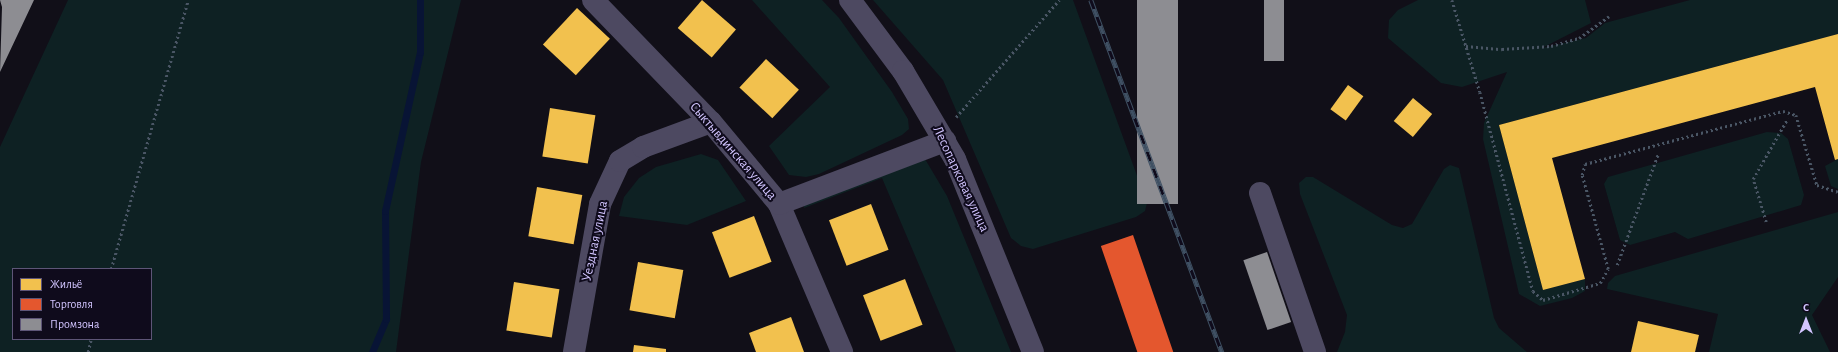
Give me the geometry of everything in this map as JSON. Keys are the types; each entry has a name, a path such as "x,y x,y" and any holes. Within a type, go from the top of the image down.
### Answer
{"street":[{"name":"Сыктывдинская улица","path":"593,0 711,122 779,204 842,352"},
{"name":"Лесопарковая улица","path":"850,0 948,132 1033,352"},
{"name":"Уездная улица","path":"574,352 600,204 620,161 643,147 711,122"},
{"path":"779,204 948,132"},
{"path":"1260,193 1315,352"}],"path":[{"path":"111,268 188,0"},
{"path":"948,132 1059,0"},
{"path":"1452,0 1533,291 1543,300 1600,283 1608,269 1582,175 1585,164 1783,111 1796,115 1817,185 1838,192"},
{"path":"1466,46 1502,49 1551,46 1579,38 1608,16"},
{"path":"1766,222 1753,179 1788,118"},
{"path":"1618,265 1658,154"},
{"path":"88,352 91,340"}],"shaded area":[{"path":"68,0 461,0 421,162 396,352 0,352 0,147"},
{"path":"752,0 822,0 839,18 892,92 908,119 909,129 902,135 819,174 806,177 789,175 769,146 830,87"},
{"path":"873,0 1073,0 1147,203 1145,211 1136,217 1033,249 1021,246 1011,238 943,80"},
{"path":"1418,0 1585,0 1591,23 1542,48 1586,38 1605,23 1690,0 1838,0 1838,34 1499,125 1543,290 1585,279 1585,291 1572,298 1540,306 1519,294 1483,139 1484,123 1507,72 1462,87 1441,83 1388,38 1389,20 1398,10"},
{"path":"1767,132 1781,133 1788,139 1804,195 1801,205 1688,239 1675,232 1630,245 1620,240 1604,184 1608,177"},
{"path":"701,154 718,160 746,201 687,225 619,216 624,197 639,178 656,167"},
{"path":"925,159 947,196 1011,352 956,352 882,178 804,208 804,205"},
{"path":"1838,159 1838,189 1831,186 1825,166"},
{"path":"1450,165 1459,168 1494,318 1499,328 1527,352 1337,352 1345,332 1347,315 1300,194 1299,183 1306,177 1313,177 1392,225 1403,228 1412,224 1444,169"},
{"path":"1838,212 1838,277 1812,315 1830,352 1709,352 1718,314 1607,289 1608,283 1615,276"}],"building: Жильё":[{"path":"702,0 736,30 712,57 678,28"},
{"path":"577,8 610,39 576,75 543,45"},
{"path":"1838,34 1838,159 1835,160 1815,87 1552,158 1585,279 1543,290 1499,125"},
{"path":"766,59 799,90 772,118 739,88"},
{"path":"1348,85 1363,96 1346,120 1330,109"},
{"path":"1413,98 1432,114 1413,137 1394,121"},
{"path":"550,108 595,115 588,164 542,156"},
{"path":"537,187 582,195 574,244 528,236"},
{"path":"871,204 889,250 847,266 829,220"},
{"path":"754,216 772,262 730,278 712,232"},
{"path":"638,262 683,270 675,318 629,310"},
{"path":"905,279 923,325 881,341 863,295"},
{"path":"514,282 559,289 552,338 506,330"},
{"path":"791,317 804,352 756,352 749,333"},
{"path":"1638,321 1699,335 1695,352 1631,352"},
{"path":"634,345 666,349 666,352 633,352"}],"building: Торговля":[{"path":"1133,235 1173,352 1137,352 1101,246"}],"building: Промзона":[{"path":"0,0 34,0 0,72 2,7"},
{"path":"1137,0 1178,0 1178,204 1137,204"},
{"path":"1264,0 1284,0 1284,61 1264,61"},
{"path":"1267,252 1291,322 1267,330 1243,260"}],"waterway":[{"path":"372,352 386,319 385,211 420,52 420,0"}],"railway":[{"path":"1091,0 1222,352"}]}
